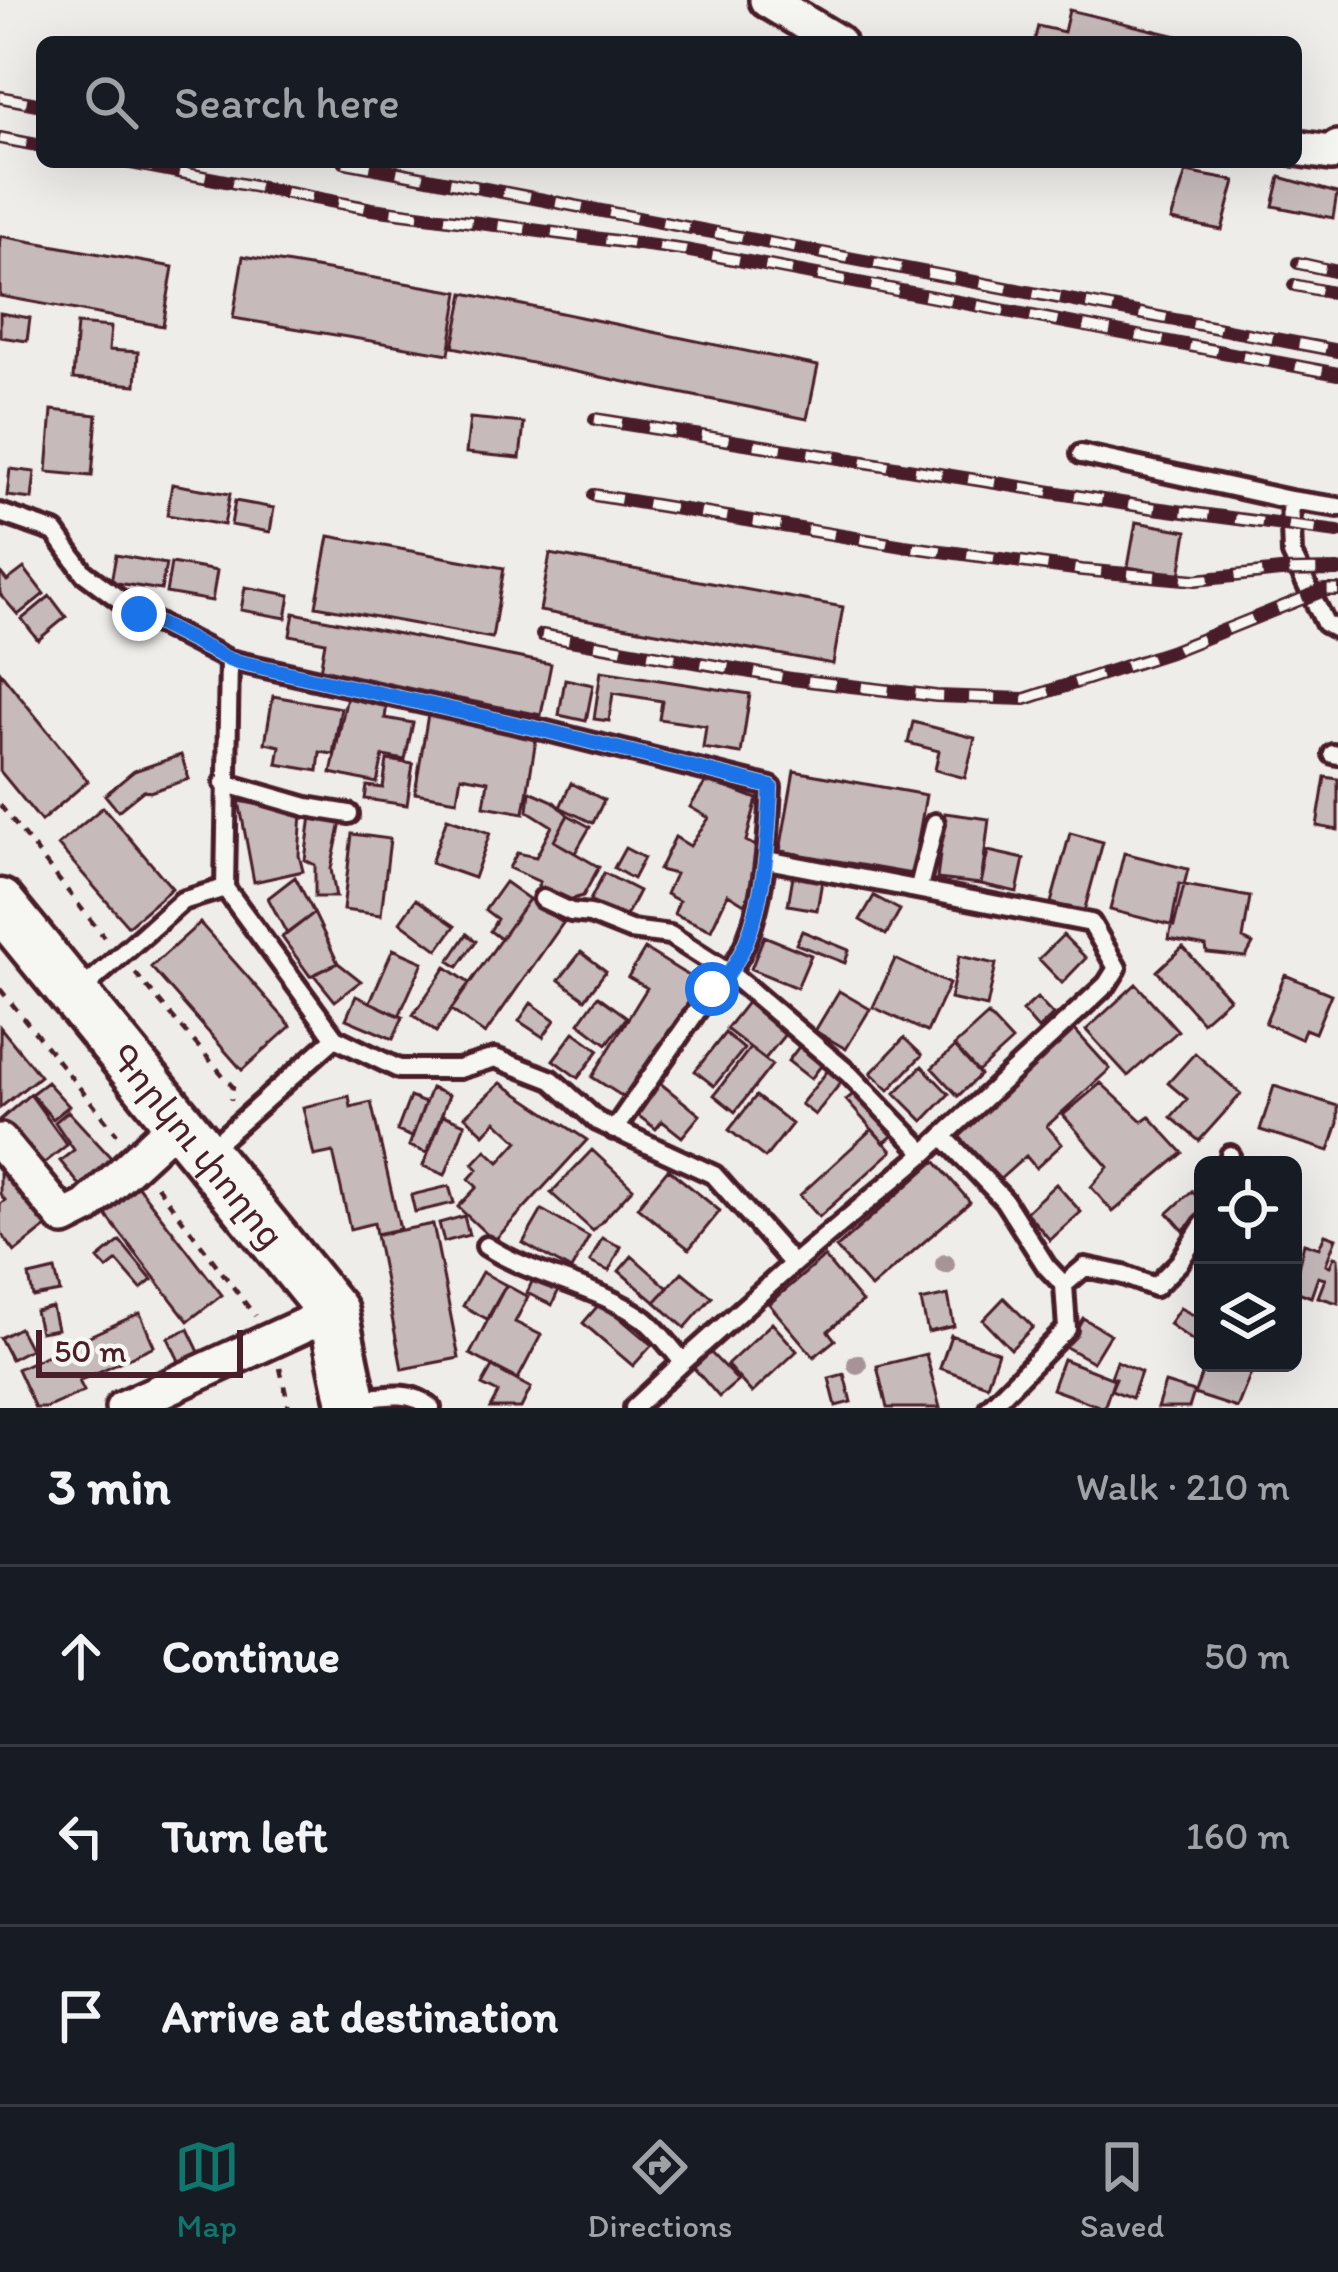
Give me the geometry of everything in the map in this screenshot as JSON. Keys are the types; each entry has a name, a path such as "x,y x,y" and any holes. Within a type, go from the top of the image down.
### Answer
{"main road":[{"name":"Գորկու փողոց","path":"0,904 333,1312 352,1405"}],"street":[{"path":"767,0 827,36"},
{"path":"1302,149 1331,153 1338,148"},
{"path":"0,1141 64,1218 86,1207 137,1160 191,1139"},
{"path":"123,1408 333,1312"}],"lane":[{"path":"1081,454 1338,507"},
{"path":"1290,500 1292,554 1325,623 1338,630"},
{"path":"0,514 55,532 84,573 139,614 230,660 771,787 767,860 742,954 732,975 712,989 614,1130"},
{"path":"230,660 225,888 335,1038 399,1069 459,1069 495,1058 552,1080 596,1121 714,1175 793,1264"},
{"path":"224,783 349,814"},
{"path":"919,887 935,823"},
{"path":"634,1408 925,1153 1107,984 1117,968 1091,923 767,860"},
{"path":"74,997 182,901 225,888"},
{"path":"543,899 571,913 590,914 630,930 670,935 732,975 849,1074 925,1153"},
{"path":"191,1139 335,1038"},
{"path":"943,1136 1004,1200 1046,1266 1064,1285 1067,1329 989,1408"},
{"path":"1064,1285 1085,1267 1155,1287 1179,1264 1194,1240"},
{"path":"486,1246 518,1267 592,1292 646,1321 682,1362"},
{"path":"352,1405 392,1394 422,1400 431,1408"}],"path":[{"path":"0,989 273,1340 289,1408"}],"building":[{"path":"1069,10 1178,36 1036,36 1038,26 1064,32"},
{"path":"1186,172 1235,181 1222,230 1171,220"},
{"path":"1280,177 1337,193 1333,218 1273,206"},
{"path":"0,236 173,267 163,326 0,296"},
{"path":"243,256 459,292 449,354 233,318"},
{"path":"464,293 818,366 807,419 453,347"},
{"path":"0,313 30,318 27,341 0,337"},
{"path":"77,324 111,327 109,350 138,352 136,385 73,379"},
{"path":"52,410 97,415 92,476 47,472"},
{"path":"470,418 524,423 520,458 466,453"},
{"path":"10,469 35,472 32,499 7,496"},
{"path":"172,484 230,494 224,525 167,515"},
{"path":"235,501 274,508 270,532 231,525"},
{"path":"1136,522 1187,531 1180,576 1128,567"},
{"path":"329,536 504,568 492,638 316,606"},
{"path":"550,554 843,607 833,664 540,611"},
{"path":"116,555 166,564 161,590 111,582"},
{"path":"171,563 217,571 212,601 166,593"},
{"path":"24,568 44,594 18,615 0,594 0,572 7,581"},
{"path":"245,587 290,595 286,618 241,610"},
{"path":"50,596 66,617 38,640 22,619"},
{"path":"294,613 551,664 541,715 320,671 325,642 290,635"},
{"path":"601,671 750,694 741,754 703,748 706,726 659,719 662,701 613,693 609,721 594,719"},
{"path":"0,672 88,781 41,821 0,771"},
{"path":"565,679 593,685 586,721 559,715"},
{"path":"273,696 341,708 333,754 320,752 318,771 277,764 280,746 265,743"},
{"path":"347,696 387,704 385,718 413,723 405,760 383,756 377,783 331,773"},
{"path":"428,714 537,733 524,813 484,806 488,781 461,776 457,800 415,793"},
{"path":"913,722 975,738 965,778 935,770 939,751 908,743"},
{"path":"181,755 189,779 144,790 118,811 105,795 134,771"},
{"path":"387,760 413,764 407,805 365,799 367,786 383,788"},
{"path":"794,771 926,795 912,874 780,851"},
{"path":"1325,777 1338,779 1338,830 1317,826"},
{"path":"707,780 757,799 746,841 761,849 746,905 728,894 711,930 674,914 679,901 666,894 675,874 659,870 675,837 690,846 709,818 690,807"},
{"path":"571,783 604,800 593,823 560,807"},
{"path":"530,791 553,801 568,815 554,841 599,867 583,896 557,897 538,886 540,882 509,868 517,853 536,857 552,826 528,811"},
{"path":"239,801 302,813 299,855 303,871 254,882"},
{"path":"103,807 172,888 128,926 58,845"},
{"path":"945,813 989,819 981,884 937,879"},
{"path":"568,815 590,827 575,853 554,841"},
{"path":"311,816 341,822 331,869 336,897 315,897 315,865 305,860"},
{"path":"447,818 490,833 474,878 431,863"},
{"path":"1070,833 1103,842 1084,912 1051,903"},
{"path":"352,834 390,839 381,915 343,910"},
{"path":"625,848 644,858 633,879 614,868"},
{"path":"988,851 1024,859 1017,892 981,884"},
{"path":"1124,853 1188,869 1174,926 1110,910"},
{"path":"794,870 823,875 817,910 788,905"},
{"path":"604,873 639,891 624,920 589,902"},
{"path":"295,877 314,913 287,934 268,898"},
{"path":"505,882 529,899 501,939 490,931 497,919 485,910"},
{"path":"1179,884 1250,897 1243,939 1253,944 1246,957 1207,953 1206,946 1169,939"},
{"path":"874,896 900,910 886,935 860,920"},
{"path":"416,899 455,926 438,950 400,922"},
{"path":"529,899 563,923 485,1034 451,1010"},
{"path":"314,913 338,963 310,976 282,937"},
{"path":"200,923 291,1026 242,1070 151,967"},
{"path":"802,931 849,950 845,963 796,944"},
{"path":"467,934 476,941 458,967 449,961"},
{"path":"1063,935 1086,958 1062,983 1039,959"},
{"path":"764,936 811,955 797,988 751,969"},
{"path":"1183,947 1229,998 1202,1022 1157,971"},
{"path":"393,949 423,962 399,1016 370,1002"},
{"path":"645,949 700,983 628,1100 592,1077 647,988 628,977"},
{"path":"581,952 606,971 585,999 559,980"},
{"path":"959,956 996,964 987,1007 950,999"},
{"path":"895,959 949,984 927,1032 873,1007"},
{"path":"338,963 361,981 335,1001 314,975"},
{"path":"446,967 469,983 436,1032 413,1015"},
{"path":"1285,975 1331,994 1315,1033 1305,1029 1301,1039 1265,1023"},
{"path":"1136,984 1178,1031 1128,1076 1086,1030"},
{"path":"839,991 870,1009 846,1049 815,1031"},
{"path":"356,996 403,1017 393,1039 346,1019"},
{"path":"598,996 627,1017 607,1044 579,1023"},
{"path":"752,996 791,1027 765,1059 726,1029"},
{"path":"1037,998 1053,1015 1038,1029 1022,1011"},
{"path":"531,1003 555,1020 543,1037 519,1021"},
{"path":"988,1015 1012,1041 978,1072 954,1046"},
{"path":"0,1027 40,1076 0,1108"},
{"path":"1073,1028 1110,1069 1047,1126 1062,1144 1036,1168 1026,1156 998,1181 955,1134"},
{"path":"574,1032 599,1050 578,1078 553,1060"},
{"path":"725,1033 744,1049 714,1086 695,1071"},
{"path":"904,1038 922,1055 889,1090 871,1073"},
{"path":"801,1044 824,1062 811,1079 788,1061"},
{"path":"955,1047 980,1075 958,1096 932,1068"},
{"path":"750,1048 772,1065 735,1112 714,1095"},
{"path":"1195,1053 1241,1094 1199,1141 1171,1117 1187,1099 1168,1083"},
{"path":"922,1066 949,1094 923,1121 895,1093"},
{"path":"829,1069 843,1080 815,1115 801,1104"},
{"path":"47,1082 69,1106 53,1119 31,1094"},
{"path":"501,1083 587,1140 494,1241 458,1207 477,1187 469,1179 478,1169 473,1164 486,1150 499,1162 518,1141 496,1121 484,1134 465,1116"},
{"path":"660,1083 700,1115 682,1137 662,1121 656,1129 636,1114"},
{"path":"1101,1083 1142,1121 1149,1116 1183,1153 1113,1212 1091,1187 1108,1167 1063,1115"},
{"path":"1274,1086 1338,1106 1329,1151 1260,1130"},
{"path":"431,1088 449,1095 427,1153 409,1146"},
{"path":"858,1090 896,1133 884,1143 846,1100"},
{"path":"30,1094 67,1145 32,1173 0,1134 0,1120"},
{"path":"349,1096 351,1107 371,1102 400,1229 376,1234 374,1223 350,1229 333,1152 314,1156 303,1107"},
{"path":"756,1096 792,1124 765,1158 729,1130"},
{"path":"410,1097 425,1103 412,1137 397,1131"},
{"path":"68,1111 114,1161 83,1189 60,1161 74,1150 55,1122"},
{"path":"443,1115 465,1124 445,1175 423,1166"},
{"path":"872,1129 892,1151 819,1217 800,1195"},
{"path":"592,1150 633,1188 593,1231 551,1193"},
{"path":"935,1161 970,1202 871,1288 836,1248"},
{"path":"0,1166 54,1221 15,1252 0,1232 0,1204 5,1200 0,1194"},
{"path":"668,1169 720,1211 689,1249 637,1207"},
{"path":"133,1180 222,1295 188,1321 99,1206"},
{"path":"1056,1184 1081,1212 1050,1240 1026,1212"},
{"path":"449,1186 454,1203 415,1212 411,1195"},
{"path":"1194,1193 1194,1220 1183,1230 1168,1213"},
{"path":"542,1210 589,1237 571,1270 523,1243"},
{"path":"464,1216 469,1235 444,1242 439,1223"},
{"path":"433,1224 459,1358 402,1369 376,1235"},
{"path":"1325,1234 1336,1238 1326,1264 1338,1258 1338,1303 1318,1297 1325,1279 1318,1277 1311,1297 1302,1294 1304,1243 1319,1248"},
{"path":"602,1238 621,1247 609,1271 590,1262"},
{"path":"120,1241 152,1280 141,1289 117,1261 107,1269 98,1259"},
{"path":"632,1256 668,1288 655,1302 619,1271"},
{"path":"824,1257 862,1302 828,1331 835,1340 814,1357 769,1304"},
{"path":"55,1270 60,1292 33,1297 29,1276"},
{"path":"482,1272 506,1285 487,1319 463,1306"},
{"path":"682,1272 712,1297 685,1328 655,1302"},
{"path":"534,1277 559,1289 552,1305 527,1293"},
{"path":"506,1285 528,1297 515,1322 541,1335 518,1379 470,1354"},
{"path":"948,1295 954,1326 928,1332 921,1301"},
{"path":"1004,1298 1033,1327 1011,1349 983,1320"},
{"path":"601,1302 652,1345 633,1366 583,1323"},
{"path":"52,1307 57,1329 40,1332 35,1311"},
{"path":"1180,1308 1194,1315 1194,1342 1169,1324"},
{"path":"140,1313 154,1346 79,1381 84,1391 46,1408 35,1408 17,1369"},
{"path":"1083,1318 1110,1334 1093,1362 1066,1347"},
{"path":"772,1323 797,1351 752,1393 727,1365"},
{"path":"19,1328 30,1349 11,1359 0,1338"},
{"path":"188,1329 201,1356 181,1365 168,1338"},
{"path":"951,1335 998,1352 987,1385 940,1368"},
{"path":"710,1352 738,1381 719,1397 692,1366"},
{"path":"926,1354 940,1408 887,1408 877,1366"},
{"path":"1063,1359 1114,1379 1104,1408 1052,1389"},
{"path":"1117,1361 1141,1372 1132,1398 1111,1390"},
{"path":"492,1367 531,1388 521,1408 490,1408 498,1393 482,1385"},
{"path":"1203,1372 1251,1373 1237,1408 1194,1394"},
{"path":"844,1374 851,1402 836,1406 829,1378"},
{"path":"1165,1383 1194,1392 1189,1408 1157,1408"}],"railway":[{"path":"0,97 36,104"},
{"path":"0,138 36,145"},
{"path":"157,168 372,209 685,250 1338,374"},
{"path":"376,168 1338,351"},
{"path":"1298,263 1338,272"},
{"path":"1294,285 1338,294"},
{"path":"595,419 1146,507 1338,532"},
{"path":"594,495 1082,570 1196,580 1338,570"},
{"path":"542,635 791,679 936,696 1025,699 1170,652 1324,590 1338,590"}],"route":[{"path":"139,614 230,660 771,787 767,860 742,954 732,975 712,989"}]}
